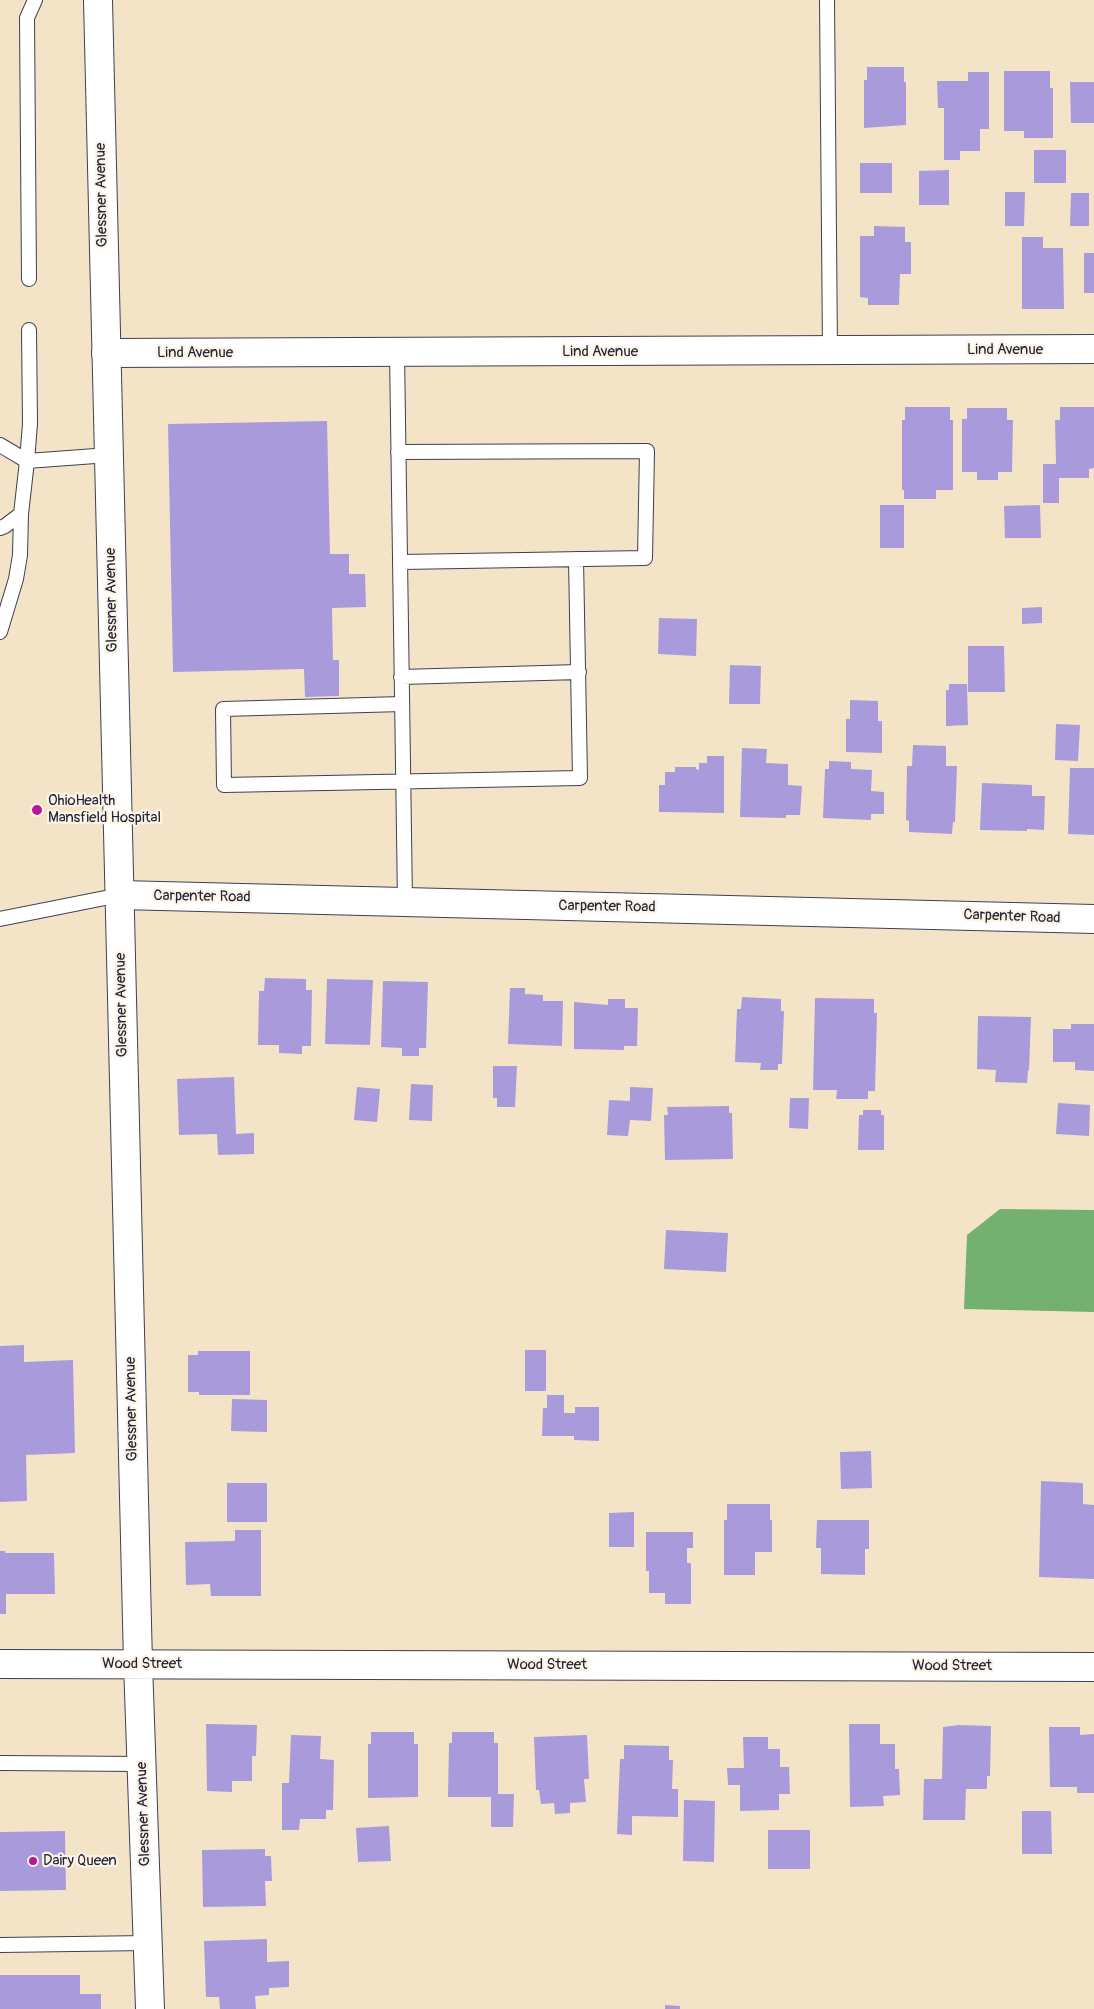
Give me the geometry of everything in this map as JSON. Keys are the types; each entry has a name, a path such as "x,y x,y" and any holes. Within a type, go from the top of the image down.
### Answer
{"street":[{"name":"Glessner Avenue","path":"98,0 138,1663 150,2009"},
{"name":"Lind Avenue","path":"106,353 1094,349"},
{"name":"Carpenter Road","path":"120,895 1094,919"},
{"name":"Wood Street","path":"0,1664 1094,1666"}],"lane":[{"path":"29,279 27,18 35,0"},
{"path":"827,0 830,351"},
{"path":"0,632 16,578 20,555 21,514 30,424 30,330"},
{"path":"397,352 405,902"},
{"path":"0,444 26,461 108,455"},
{"path":"398,452 646,451 645,558 401,562"},
{"path":"0,528 6,526 21,514"},
{"path":"402,704 223,709 224,785 580,778 576,559"},
{"path":"401,677 579,672"},
{"path":"1,913 120,895"},
{"path":"0,1763 142,1764"},
{"path":"0,1945 148,1943"}],"green space":[{"path":"1000,1209 1094,1210 1094,1312 964,1309 967,1235"}],"building":[{"path":"867,67 904,67 906,125 864,128 864,80 867,80"},
{"path":"1004,71 1050,71 1050,88 1053,88 1053,138 1024,138 1024,131 1004,131"},
{"path":"968,72 989,72 989,129 980,129 980,151 960,151 960,160 944,160 944,108 938,108 937,81 968,81"},
{"path":"1070,82 1094,82 1094,123 1071,123"},
{"path":"1034,150 1066,150 1066,183 1034,183"},
{"path":"860,163 892,163 892,193 860,193"},
{"path":"949,170 949,205 919,205 919,171"},
{"path":"1005,192 1025,192 1024,226 1005,226"},
{"path":"1071,193 1089,193 1089,226 1070,226"},
{"path":"874,226 905,227 905,242 911,242 911,274 900,274 899,305 868,305 868,298 860,297 860,236 874,236"},
{"path":"1022,237 1043,237 1043,248 1063,248 1064,309 1022,309"},
{"path":"1084,253 1094,253 1094,293 1084,293"},
{"path":"905,407 950,407 950,420 953,420 953,490 936,490 936,499 904,499 904,490 902,490 902,420 905,420"},
{"path":"1060,407 1094,407 1094,468 1089,469 1089,478 1059,478 1059,503 1043,503 1043,464 1056,464 1055,420 1060,420"},
{"path":"967,408 1007,408 1007,420 1013,420 1012,472 998,472 998,480 977,480 977,472 962,472 962,419 967,419"},
{"path":"327,421 330,554 349,554 349,574 365,574 366,607 332,608 333,660 339,660 339,696 305,697 304,669 173,672 168,424"},
{"path":"880,505 904,505 904,548 880,548"},
{"path":"1040,505 1041,538 1005,538 1004,506"},
{"path":"1042,607 1042,623 1022,624 1022,608"},
{"path":"659,618 697,619 696,656 658,654"},
{"path":"968,646 1004,646 1005,692 968,692"},
{"path":"730,665 761,666 760,704 729,704"},
{"path":"949,684 967,684 968,725 946,726 946,690 949,690"},
{"path":"850,700 878,701 878,721 882,721 882,753 846,752 846,719 850,719"},
{"path":"1056,724 1080,725 1078,761 1055,760"},
{"path":"913,745 946,746 946,766 957,766 955,822 953,822 952,834 909,832 909,821 906,820 907,766 912,766"},
{"path":"742,748 767,749 766,763 788,764 788,785 802,786 800,815 786,815 786,818 740,817"},
{"path":"707,756 724,756 724,813 659,812 659,785 665,785 665,772 675,772 675,767 696,767 699,770 699,763 707,763"},
{"path":"829,761 851,762 851,769 872,770 871,791 884,792 884,814 871,814 871,820 823,818 825,769 829,769"},
{"path":"1070,768 1094,768 1094,835 1068,834"},
{"path":"982,783 1032,785 1032,796 1045,796 1044,830 980,830"},
{"path":"265,978 306,979 306,990 312,990 311,1046 302,1046 302,1054 279,1053 279,1045 258,1045 259,991 264,991"},
{"path":"327,979 373,980 370,1045 325,1044"},
{"path":"383,981 428,982 426,1048 419,1048 419,1056 402,1056 402,1048 381,1047"},
{"path":"510,988 525,988 525,994 543,995 543,1001 563,1001 562,1046 508,1044"},
{"path":"742,997 781,999 781,1011 784,1011 782,1064 778,1064 778,1070 760,1070 761,1063 735,1062 737,1009 741,1009"},
{"path":"815,998 874,999 874,1013 877,1013 875,1091 868,1091 868,1099 836,1099 837,1090 813,1090"},
{"path":"608,999 625,999 625,1008 638,1008 637,1046 624,1046 624,1050 574,1049 574,1002 608,1005"},
{"path":"978,1016 1031,1017 1027,1083 995,1082 996,1070 977,1069"},
{"path":"1071,1024 1094,1024 1094,1071 1075,1070 1075,1062 1053,1062 1053,1029 1071,1029"},
{"path":"493,1066 517,1066 515,1107 497,1107 497,1098 493,1098"},
{"path":"234,1077 236,1134 254,1133 254,1154 218,1155 217,1134 179,1135 177,1079"},
{"path":"411,1084 433,1085 432,1121 409,1120"},
{"path":"357,1087 380,1089 377,1122 354,1120"},
{"path":"630,1087 653,1088 651,1121 630,1120 628,1136 607,1135 609,1100 630,1101"},
{"path":"790,1098 809,1098 808,1129 789,1128"},
{"path":"1058,1103 1090,1105 1089,1136 1056,1134"},
{"path":"729,1106 729,1113 732,1113 733,1159 665,1160 664,1115 668,1115 667,1107"},
{"path":"863,1110 881,1110 881,1115 884,1115 884,1150 858,1150 859,1115 863,1115"},
{"path":"666,1230 728,1233 726,1272 664,1269"},
{"path":"24,1345 24,1362 73,1360 75,1453 26,1455 27,1501 0,1502 0,1346"},
{"path":"525,1350 546,1350 546,1391 525,1391"},
{"path":"198,1351 250,1351 250,1395 199,1395 199,1392 188,1392 188,1355 198,1355"},
{"path":"547,1395 564,1395 564,1413 575,1413 575,1407 599,1407 599,1441 574,1440 574,1436 542,1436 543,1408 547,1408"},
{"path":"232,1399 267,1400 267,1432 231,1431"},
{"path":"871,1451 872,1488 841,1489 840,1452"},
{"path":"1041,1481 1083,1483 1083,1504 1094,1505 1094,1579 1039,1577"},
{"path":"227,1483 267,1483 267,1522 227,1522"},
{"path":"727,1504 770,1504 772,1552 755,1552 755,1575 724,1575 724,1520 727,1520"},
{"path":"634,1512 634,1547 609,1547 609,1513"},
{"path":"817,1520 869,1520 869,1549 865,1549 865,1575 821,1574 821,1548 816,1548"},
{"path":"235,1530 261,1530 261,1596 211,1596 210,1584 186,1585 185,1542 235,1541"},
{"path":"646,1532 693,1532 693,1548 687,1548 687,1563 691,1563 691,1604 665,1604 665,1593 649,1593 649,1571 646,1571"},
{"path":"0,1551 5,1551 5,1553 54,1553 55,1594 6,1594 6,1614 0,1614"},
{"path":"206,1724 257,1725 256,1756 252,1756 252,1781 232,1781 232,1792 207,1791"},
{"path":"849,1724 880,1724 880,1744 895,1744 895,1769 899,1769 900,1795 883,1796 884,1806 850,1807"},
{"path":"959,1725 991,1726 990,1776 987,1776 987,1789 966,1789 965,1820 923,1820 924,1779 942,1779 943,1727"},
{"path":"1049,1727 1080,1727 1080,1735 1094,1734 1094,1793 1077,1793 1077,1787 1050,1787"},
{"path":"371,1732 414,1732 414,1744 418,1744 418,1797 368,1798 368,1744 371,1744"},
{"path":"452,1732 494,1732 494,1743 498,1743 498,1794 514,1794 513,1827 491,1827 491,1797 448,1797 449,1743 452,1743"},
{"path":"291,1735 321,1736 320,1759 334,1760 333,1810 326,1810 326,1819 300,1819 299,1830 282,1830 282,1783 289,1783"},
{"path":"587,1735 589,1779 584,1779 586,1802 570,1803 570,1813 555,1814 554,1803 541,1804 539,1790 536,1790 534,1737"},
{"path":"743,1737 768,1737 768,1749 780,1749 780,1767 789,1767 790,1794 779,1794 779,1810 740,1811 740,1785 728,1785 727,1768 744,1768"},
{"path":"624,1745 669,1746 669,1760 673,1760 672,1789 678,1789 678,1817 632,1816 632,1835 617,1834 620,1759 624,1759"},
{"path":"684,1800 715,1801 714,1862 683,1861"},
{"path":"1022,1811 1051,1811 1052,1854 1022,1854"},
{"path":"389,1826 391,1861 358,1862 356,1828"},
{"path":"768,1830 810,1830 810,1869 768,1869"},
{"name":"Dairy Queen","path":"65,1831 66,1890 0,1891 0,1832"},
{"path":"265,1849 265,1856 271,1856 272,1881 265,1881 266,1906 203,1907 202,1850"},
{"path":"267,1939 267,1962 289,1961 289,1987 269,1988 269,1995 255,1996 256,2009 220,2009 219,1997 206,1997 204,1941"},
{"path":"0,1975 80,1975 80,1994 101,1994 101,2009 0,2009"},
{"path":"665,2005 680,2006 680,2009 665,2009"}],"place":[{"name":"OhioHealth Mansfield Hospital","path":"37,810"},
{"name":"Dairy Queen","path":"33,1861"}]}
